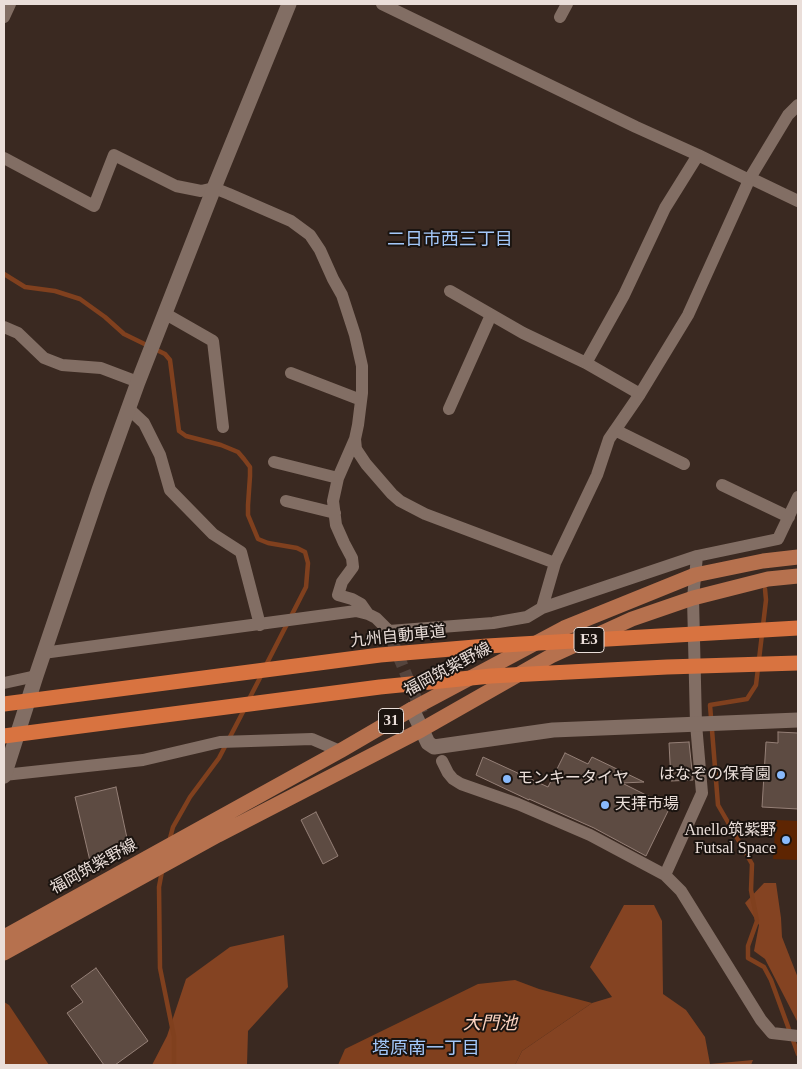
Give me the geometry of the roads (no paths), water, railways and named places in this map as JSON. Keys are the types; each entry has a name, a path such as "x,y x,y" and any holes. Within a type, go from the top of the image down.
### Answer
{"highway":[{"name":"九州自動車道","path":"4,704 380,655 488,646 798,628"},
{"name":"E3","path":"4,736 380,687 491,676 667,667 798,664"}],"main road":[{"name":"福岡筑紫野線","path":"4,937 340,751 412,709 564,628 695,575 763,560 798,557"},
{"name":"福岡筑紫野線","path":"4,953 218,835 421,730 550,656 632,619 693,598 768,579 798,576"}],"street":[{"path":"4,17 10,4"},
{"path":"289,4 164,313 128,408 6,759 4,776 143,760 220,742 312,739 340,751"},
{"path":"382,4 636,127 798,201"},
{"path":"560,17 566,4"},
{"path":"542,608 555,563 596,475 609,439 640,394 688,315 749,179 788,115 798,105"},
{"path":"4,158 94,206 114,155 176,186 201,191 214,188 229,194 291,221 310,235 320,250 342,294 362,366 358,425 355,439 338,478 334,501 336,525 352,558 353,567 342,582 338,595 362,604 368,614"},
{"path":"586,363 624,295 665,208 698,155"},
{"path":"450,291 523,333 586,363 640,394"},
{"path":"164,313 212,341 222,427"},
{"path":"449,409 491,315"},
{"path":"4,327 18,333 44,358 62,365 101,368 138,382"},
{"path":"291,372 361,400"},
{"path":"128,408 144,423 160,454 170,490 213,534 241,552 260,625"},
{"path":"615,430 684,464"},
{"path":"355,439 356,449 366,464 400,501 425,514 555,563"},
{"path":"274,462 338,478"},
{"path":"722,485 789,517"},
{"path":"43,653 356,612 368,614 376,618 390,634 492,623 527,617 542,608 697,556 778,539 798,497"},
{"path":"286,501 335,514"},
{"path":"665,875 702,793 696,724 693,598 697,556"},
{"path":"4,683 36,676"},
{"path":"412,709 428,743 434,747 553,730 798,720"},
{"path":"442,761 448,773 461,784 518,804 590,835 665,875 681,891 761,1020 772,1033 798,1036"}],"water":[{"name":"大門池","path":"515,980 539,989 592,1003 522,1051 515,1065 338,1065 345,1049 478,984"},
{"path":"4,1002 9,1005 49,1065 4,1065"}],"waterway":[{"path":"4,274 25,287 55,291 80,299 124,334 165,354 170,360 179,431 186,436 221,445 238,452 250,467 248,515 258,539 268,543 297,548 305,552 308,563 306,587 265,667"},
{"path":"765,589 766,600 756,685 747,699 710,705 718,805 752,864 751,890 757,921 748,946 748,958 764,967 771,980 798,1054"},
{"path":"248,701 262,674"},
{"path":"169,842 173,827 190,797 219,758 245,708"},
{"path":"162,871 159,887 160,968 174,1037 174,1065"}],"tunnel":[{"path":"391,638 422,713"}],"place":[{"name":"はなぞの保育園","path":"781,775"},
{"name":"モンキータイヤ","path":"507,779"},
{"name":"天拝市場","path":"605,805"},
{"name":"Anello筑紫野 Futsal Space","path":"786,840"}],"district":[{"name":"二日市西三丁目","path":"450,240"},
{"name":"塔原南一丁目","path":"426,1049"}]}
